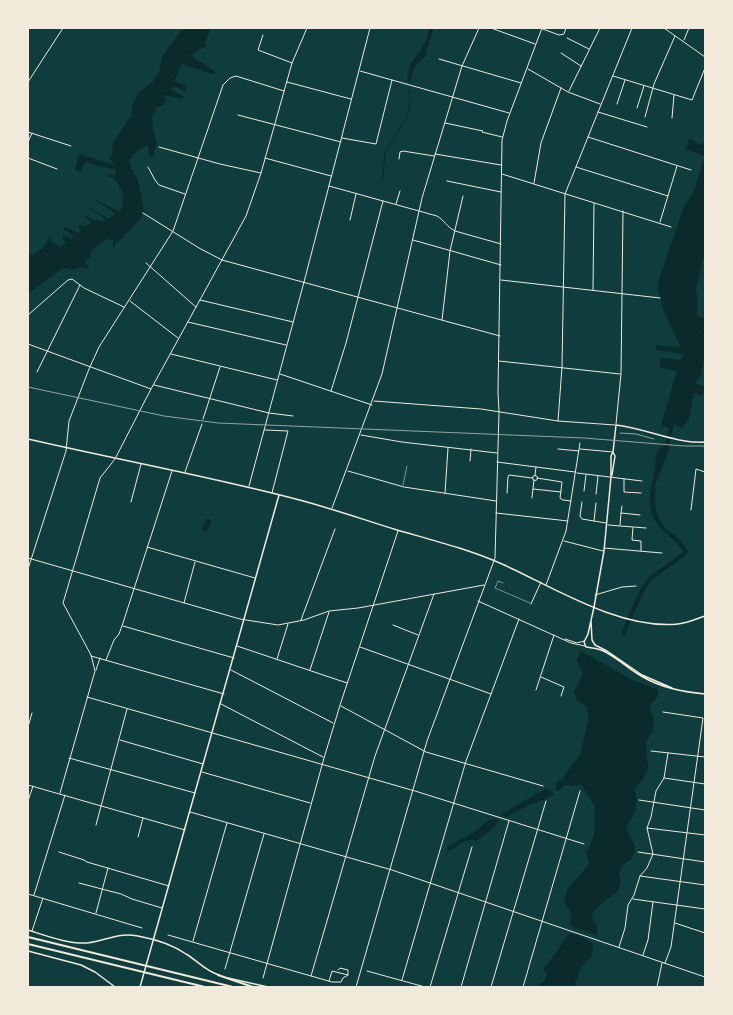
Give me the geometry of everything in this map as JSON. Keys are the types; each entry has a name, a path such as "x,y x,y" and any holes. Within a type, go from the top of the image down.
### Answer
{"highway":[{"path":"28,937 233,987"},
{"path":"28,944 205,987"},
{"path":"218,975 254,987"}],"main road":[{"path":"705,442 687,442 616,425 613,452 611,456 611,477 604,551 585,646 604,651 648,680 666,688 705,694"},
{"path":"28,439 141,464 185,472 332,509 458,547 494,561 594,607 628,619 663,624 676,624 689,622 705,616"},
{"path":"140,987 231,670 279,495"},
{"path":"591,620 592,640 594,643 642,675 672,688"},
{"path":"586,640 592,640"},
{"path":"591,647 594,643"},
{"path":"28,930 79,943 94,942 121,935 136,936 154,940 179,949 189,955 204,968 218,975 268,987"},
{"path":"28,951 81,965 95,972 115,987"},
{"path":"330,987 347,987"}],"street":[{"path":"28,82 63,28"},
{"path":"95,671 91,655 63,603 100,478 115,458 150,389 246,216 261,173 292,63 307,28"},
{"path":"248,488 304,282 370,28"},
{"path":"332,509 374,401 382,374 419,211 462,66 479,28"},
{"path":"490,28 536,44"},
{"path":"356,987 424,751 449,679 494,561 499,412 503,137 510,113 541,28 560,35 564,34 566,28"},
{"path":"568,92 600,28"},
{"path":"558,421 562,368 565,194 632,28"},
{"path":"664,28 705,57"},
{"path":"684,42 689,28"},
{"path":"263,35 258,50 292,63"},
{"path":"645,117 654,88 675,36"},
{"path":"567,38 590,50"},
{"path":"561,53 581,67"},
{"path":"439,59 521,83"},
{"path":"526,68 568,92 601,105"},
{"path":"612,76 692,100 705,68"},
{"path":"359,70 510,113"},
{"path":"28,569 66,448 69,421 90,367 99,347 174,231 223,85 230,78 236,76 284,91"},
{"path":"617,104 625,79"},
{"path":"342,138 376,144 392,80"},
{"path":"287,82 352,99"},
{"path":"637,108 644,85"},
{"path":"534,184 541,143 561,88"},
{"path":"672,118 675,94"},
{"path":"598,112 647,127"},
{"path":"238,115 341,142"},
{"path":"445,123 503,137"},
{"path":"28,132 70,146"},
{"path":"28,142 32,133"},
{"path":"588,137 691,170"},
{"path":"159,147 261,173"},
{"path":"399,159 400,152 403,151 502,166"},
{"path":"28,158 57,169"},
{"path":"265,158 332,176"},
{"path":"660,223 677,166"},
{"path":"148,167 154,180 159,185 186,194"},
{"path":"576,168 668,196"},
{"path":"502,174 671,227"},
{"path":"447,181 502,192"},
{"path":"329,186 440,218 449,228 455,231 501,244"},
{"path":"396,205 400,191"},
{"path":"350,220 356,194"},
{"path":"442,320 450,251 463,196"},
{"path":"331,391 346,343 383,201"},
{"path":"593,290 594,202"},
{"path":"374,401 499,412 558,421 616,425 621,374 623,211"},
{"path":"143,213 199,248 222,260 500,336"},
{"path":"412,240 501,265"},
{"path":"146,263 196,307"},
{"path":"28,315 68,280 72,279 84,288 125,307"},
{"path":"501,280 660,298"},
{"path":"37,372 80,285"},
{"path":"129,300 179,338"},
{"path":"200,300 293,322"},
{"path":"188,322 287,345"},
{"path":"28,344 150,389"},
{"path":"170,354 278,380"},
{"path":"499,360 621,374"},
{"path":"203,419 220,366"},
{"path":"279,374 372,405"},
{"path":"153,384 269,413 294,416"},
{"path":"185,472 202,424"},
{"path":"264,430 288,431 272,493"},
{"path":"360,435 402,442 497,453"},
{"path":"546,584 563,541 568,521 580,443"},
{"path":"445,493 448,447"},
{"path":"470,461 471,449"},
{"path":"558,449 613,452"},
{"path":"497,462 642,481"},
{"path":"131,502 141,464"},
{"path":"532,478 535,475 536,467"},
{"path":"691,510 696,469 705,472"},
{"path":"106,660 114,640 120,634 172,470"},
{"path":"347,470 402,487 496,501"},
{"path":"584,492 586,474"},
{"path":"508,493 509,475 532,478 534,480 532,498"},
{"path":"596,494 598,476"},
{"path":"534,480 537,478 562,482 561,499 571,501"},
{"path":"624,479 624,492 641,493"},
{"path":"534,489 561,492"},
{"path":"582,502 580,518 606,524 646,528"},
{"path":"594,522 596,503"},
{"path":"620,526 622,506"},
{"path":"496,513 568,521"},
{"path":"621,513 640,515"},
{"path":"633,527 632,540 641,541 640,551"},
{"path":"301,621 335,529"},
{"path":"263,978 334,724 398,530"},
{"path":"563,541 604,551"},
{"path":"147,547 256,578"},
{"path":"604,548 662,553"},
{"path":"28,558 244,620 275,625 301,621 329,611 373,605 485,585"},
{"path":"184,603 196,561"},
{"path":"531,604 541,582"},
{"path":"595,595 622,587 636,586"},
{"path":"311,976 368,778 384,729 434,594"},
{"path":"478,601 574,644 585,646"},
{"path":"309,670 329,611"},
{"path":"402,980 466,764 519,619"},
{"path":"277,660 288,623"},
{"path":"393,625 419,635"},
{"path":"122,626 234,658"},
{"path":"536,690 554,634"},
{"path":"564,639 577,643 586,640"},
{"path":"237,646 347,683"},
{"path":"360,647 492,694"},
{"path":"91,655 224,694"},
{"path":"60,793 87,697 100,658"},
{"path":"231,670 334,724"},
{"path":"540,676 564,687 561,696"},
{"path":"87,697 413,790 584,844"},
{"path":"221,704 324,758"},
{"path":"340,705 424,751 543,786"},
{"path":"96,825 127,709"},
{"path":"663,712 703,718 700,746 696,756 694,782 675,923 671,946 665,964"},
{"path":"28,727 32,713"},
{"path":"118,740 204,764"},
{"path":"651,751 705,758"},
{"path":"618,947 625,928 628,905 632,899 640,876 648,868 653,854 647,828 651,817 656,791 664,778 668,753"},
{"path":"70,758 195,794"},
{"path":"201,772 311,803"},
{"path":"664,778 705,784"},
{"path":"28,785 185,830"},
{"path":"28,800 33,786"},
{"path":"523,987 580,791"},
{"path":"34,896 65,795"},
{"path":"639,800 705,810"},
{"path":"491,987 546,801"},
{"path":"190,812 390,869 705,977"},
{"path":"138,837 143,818"},
{"path":"461,987 510,820"},
{"path":"193,942 227,822"},
{"path":"647,828 705,836"},
{"path":"225,969 264,833"},
{"path":"430,987 472,847"},
{"path":"59,852 87,862 169,886"},
{"path":"638,852 705,862"},
{"path":"95,914 108,868"},
{"path":"640,876 705,885"},
{"path":"79,883 163,908"},
{"path":"28,894 142,928"},
{"path":"31,931 43,898"},
{"path":"632,899 705,909"},
{"path":"643,956 648,940 653,902"},
{"path":"675,923 705,933"},
{"path":"168,935 328,981 341,982 348,975"},
{"path":"656,987 662,962"},
{"path":"337,971 340,968 348,970 348,975"},
{"path":"328,981 331,971 337,971 348,975"},
{"path":"367,971 425,987"},
{"path":"704,987 705,982"}],"lane":[{"path":"402,487 407,466"},
{"path":"503,583 498,581 495,588 531,604"}],"water":[{"path":"182,28 211,28 205,43 206,46 190,55 217,73 212,74 182,64 174,81 187,86 185,91 173,86 171,89 183,96 183,99 165,95 163,98 166,100 163,106 157,107 152,117 153,129 157,143 153,157 149,156 148,145 136,152 129,160 133,173 137,177 144,209 140,219 117,242 113,250 113,240 107,239 91,251 90,257 85,261 89,269 81,267 73,270 64,268 28,293 28,252 33,255 43,248 51,235 51,241 61,247 66,243 62,238 67,235 68,238 71,239 74,236 63,230 65,227 78,233 81,231 78,225 86,226 91,224 90,221 83,215 98,221 107,220 82,203 109,219 114,215 114,213 91,197 118,211 120,211 123,207 122,201 124,196 121,189 115,180 105,174 115,175 115,170 85,162 81,172 75,170 79,154 115,165 110,159 113,150 112,145 131,116 133,102 139,92 153,82 159,72 162,57"},
{"path":"428,37 429,40 426,56 415,66 412,72 410,72 409,66"},
{"path":"689,138 695,141 695,143 703,145 705,139 705,156 686,149"},
{"path":"705,156 705,251 695,292 697,293 697,316 705,318 705,326 702,327 705,334 704,358 701,376 697,379 696,384 705,387 702,396 694,393 689,418 682,428 674,424 672,429 661,425 677,371 659,367 661,358 681,360 683,354 656,350 656,345 681,347 664,312 657,290 661,273 684,207 694,190"},
{"path":"665,445 669,446 669,449 655,486 655,505 660,520 666,529 676,536 674,538 666,534 656,522 652,515 650,499 650,491 656,462 655,455"},
{"path":"207,518 211,520 211,524 205,533 202,529"},
{"path":"581,651 630,679 658,690 658,696 649,709 653,716 653,731 646,742 648,769 643,779 635,789 636,807 633,817 626,828 635,849 632,859 622,865 619,874 621,883 618,891 592,913 593,921 597,925 597,936 583,930 580,931 569,925 572,915 564,901 568,888 589,863 586,853 594,835 595,807 581,784 573,786 565,785 558,791 555,788 557,782 563,778 580,754 589,718 586,706 577,701 574,692 583,674 576,660"},
{"path":"545,789 554,794 507,817 500,815"},
{"path":"494,819 498,820 497,823 486,834 477,840 468,840 447,852 447,847 476,831 488,821"},
{"path":"569,934 578,935 593,943 592,956 581,967 574,987 538,987 537,986 544,981 547,974 543,970"}],"waterway":[{"path":"427,43 431,30 430,28"},
{"path":"409,80 412,67"},
{"path":"380,182 383,177 385,152 407,117 410,105 409,90"},
{"path":"666,450 672,423"},
{"path":"624,633 639,597 649,580 686,552 679,542 671,535"},
{"path":"445,856 448,851"}],"railway":[{"path":"28,387 164,416 218,423 584,438 684,446 705,446"},
{"path":"620,433 636,434 654,439"}]}
